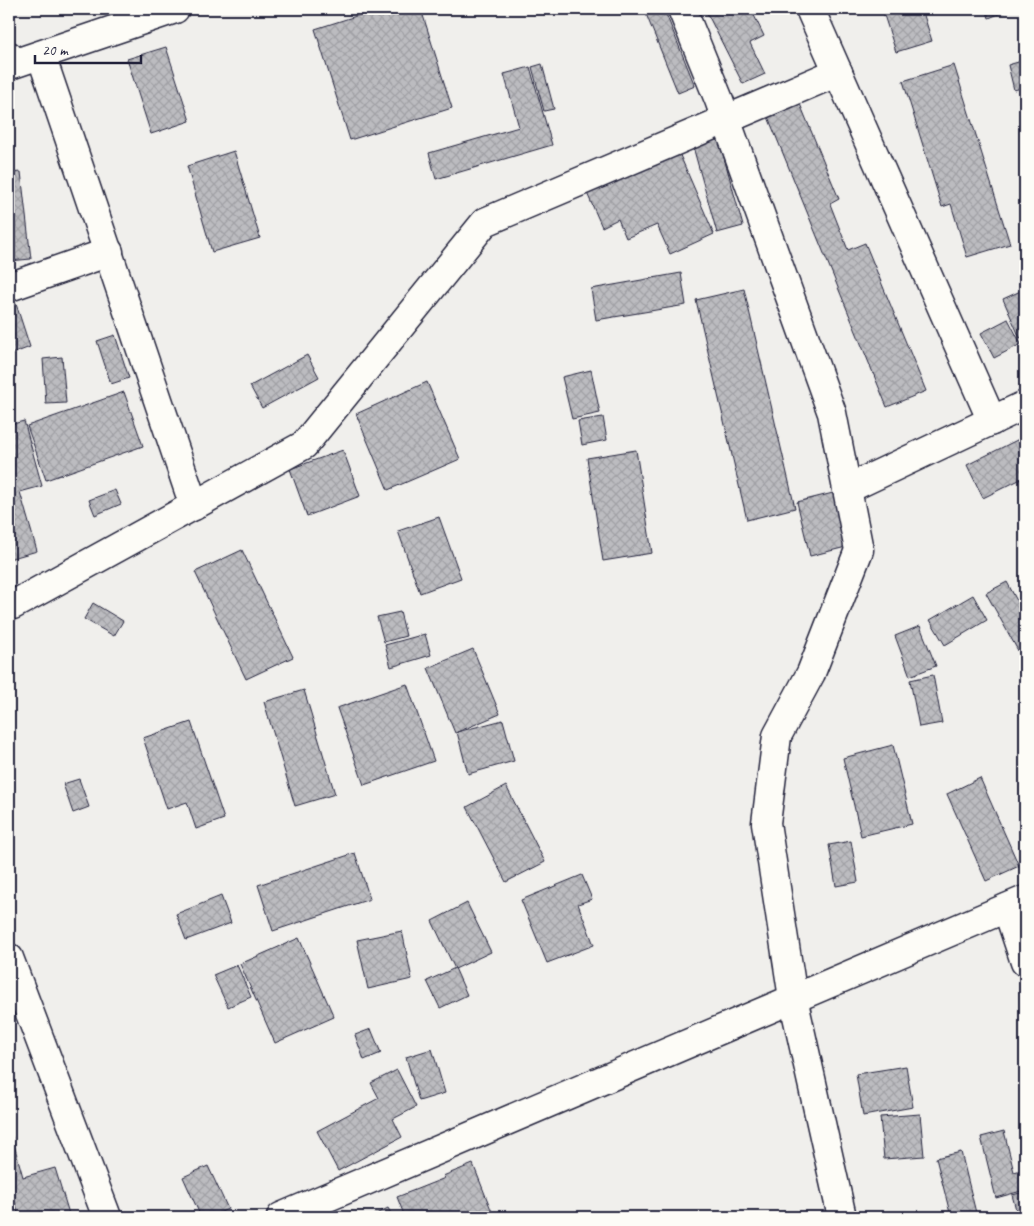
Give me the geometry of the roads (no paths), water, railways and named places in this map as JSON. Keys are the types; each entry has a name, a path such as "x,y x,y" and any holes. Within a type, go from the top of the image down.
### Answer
{"street":[{"path":"9,56 13,64 175,9"},
{"path":"682,9 726,120 832,412 859,550 811,672 777,736 766,823 793,998 842,1217"},
{"path":"810,9 992,421"},
{"path":"41,55 194,506"},
{"path":"9,606 304,445 485,222 838,72"},
{"path":"9,287 108,252"},
{"path":"847,489 1025,405"},
{"path":"281,1217 1016,904 1025,962"},
{"path":"9,958 107,1217"}]}
